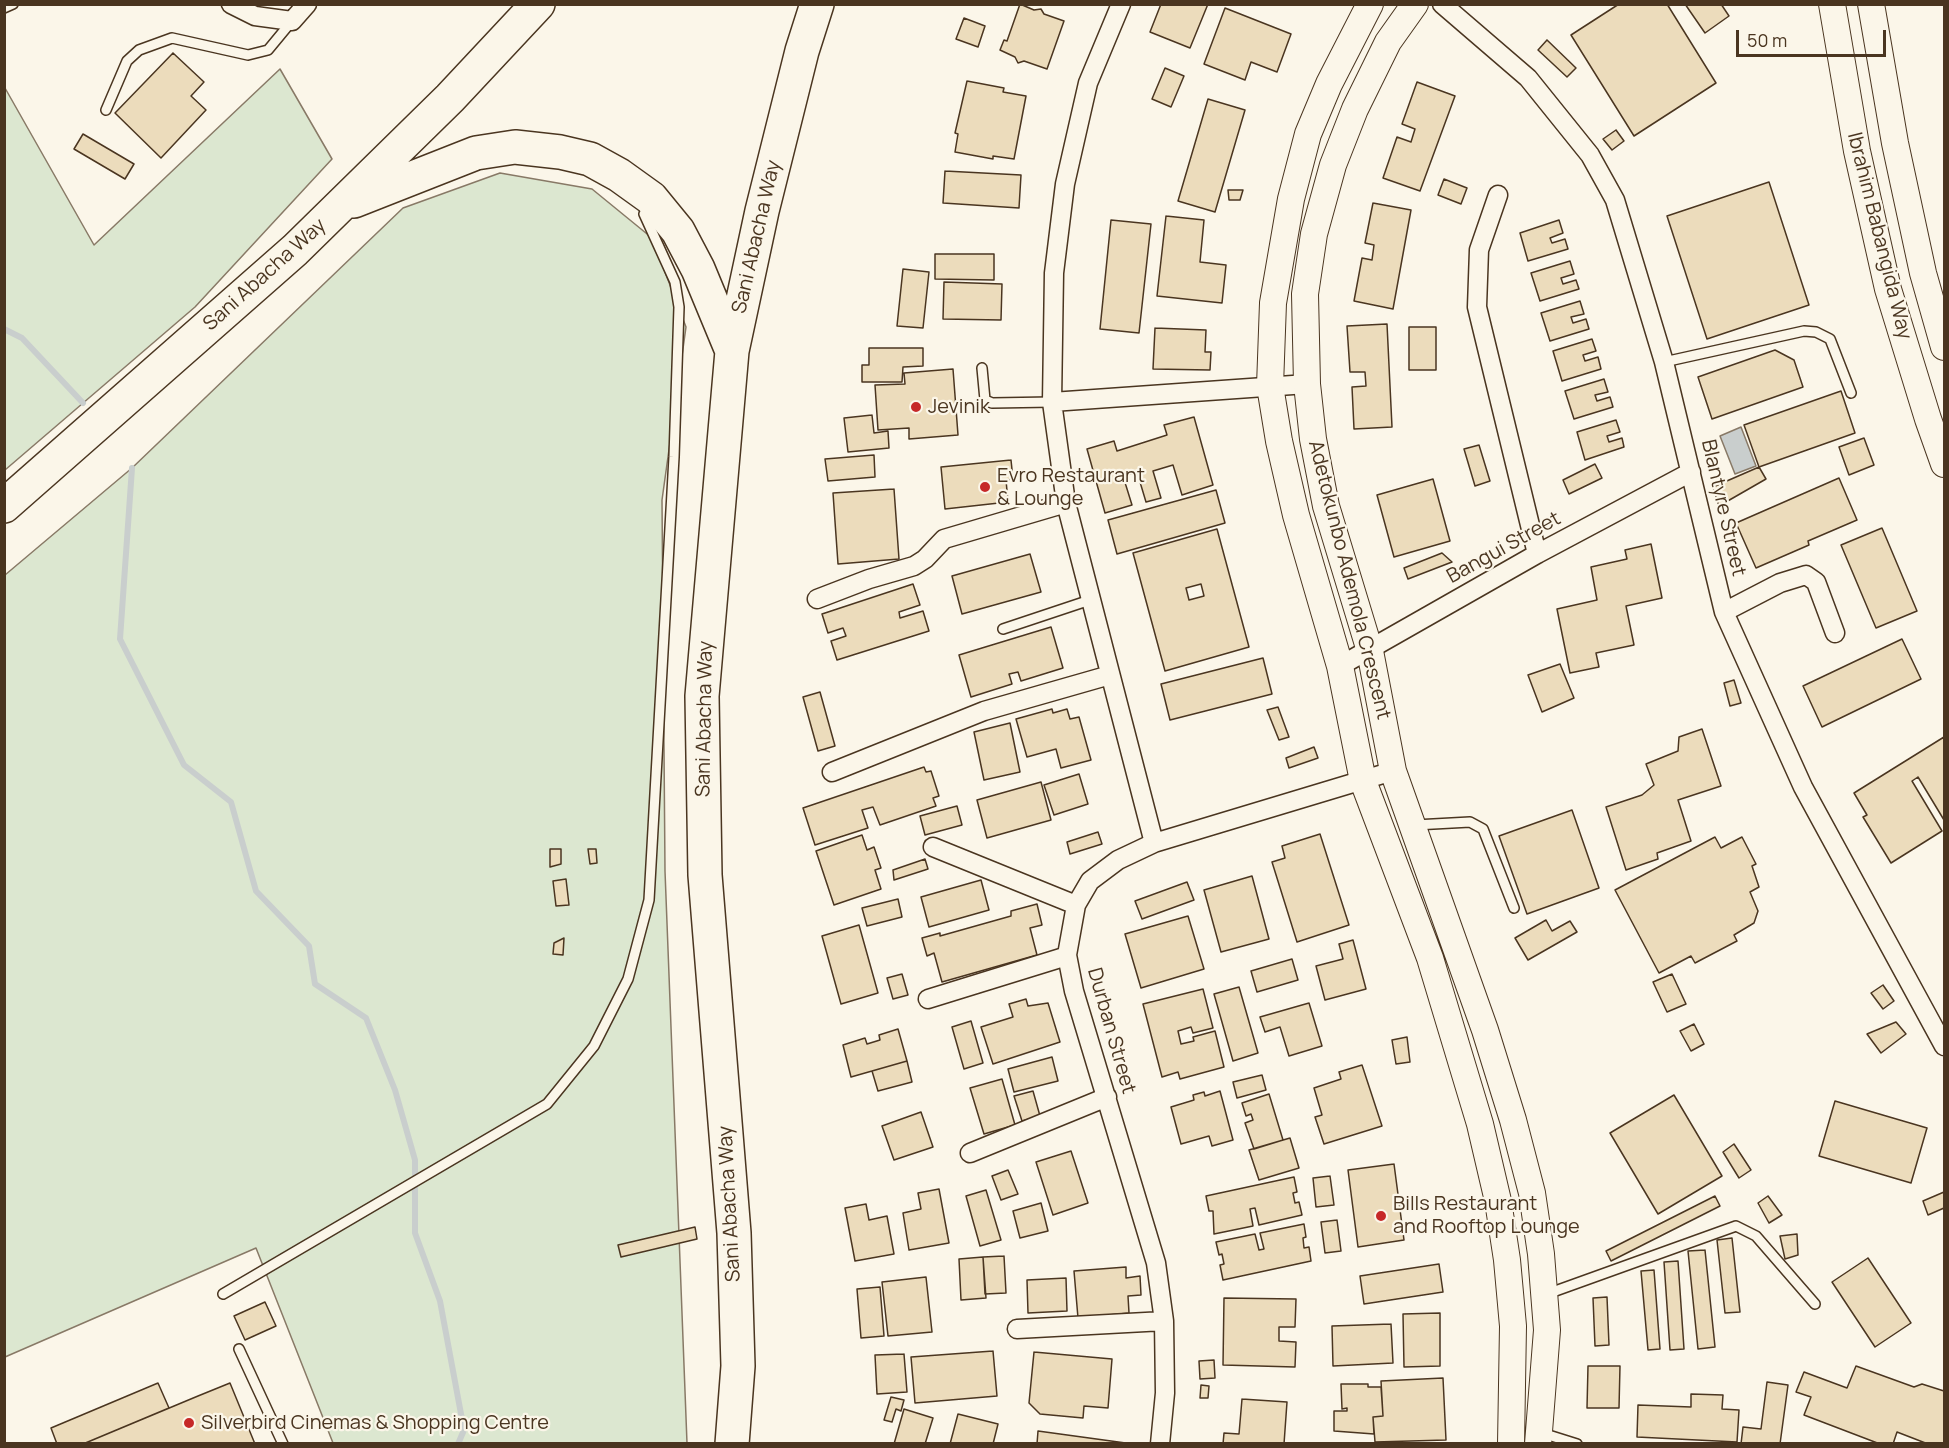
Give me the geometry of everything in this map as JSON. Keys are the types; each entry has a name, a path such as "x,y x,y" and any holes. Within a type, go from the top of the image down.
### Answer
{"highway":[{"name":"Sani Abacha Way","path":"4,506 295,250 450,98 538,4"},
{"name":"Sani Abacha Way","path":"732,1443 738,1365 734,1233 705,875 702,696 732,351 762,211 802,51 817,4"},
{"path":"339,207 476,153 515,147 560,152 590,159 651,198 678,231 698,269 732,351"}],"main road":[{"name":"Adetokunbo Ademola Crescent","path":"1370,4 1329,84 1308,134 1291,199 1273,303 1270,386 1279,441 1296,516 1341,666 1363,781 1430,958 1480,1124 1498,1201 1507,1260 1513,1326 1511,1443"},
{"name":"Adetokunbo Ademola Crescent","path":"1415,4 1388,42 1355,109 1333,165 1314,234 1305,294 1307,384 1313,439 1326,506 1370,651 1393,771 1514,1120 1532,1193 1545,1294 1547,1330 1538,1438"},
{"name":"Ibrahim Babangida Way","path":"1832,4 1857,152 1888,289 1944,464"},
{"name":"Ibrahim Babangida Way","path":"1871,4 1913,230 1944,347"}],"street":[{"path":"231,4 255,16 292,21 307,4"},
{"path":"1121,4 1088,83 1065,184 1054,273 1052,402 1066,503 1154,843"},
{"name":"Blantyre Street","path":"1442,4 1527,78 1590,155 1615,200 1664,362 1724,612 1803,787 1944,1046"},
{"path":"1498,195 1479,250 1477,307 1537,554"},
{"path":"1052,402 1307,384"},
{"name":"Bangui Street","path":"1341,666 1537,554 1691,472"},
{"path":"817,600 869,579 914,566 925,559 944,539 1066,503"},
{"path":"1724,612 1780,583 1806,574 1816,582 1835,633"},
{"path":"832,772 984,711 1110,675"},
{"name":"Durban Street","path":"1160,1443 1165,1393 1164,1321 1156,1263 1074,991 1067,956 1076,905 1090,881 1118,860 1154,843 1393,771"},
{"path":"933,847 1076,905"},
{"path":"928,999 1067,956"},
{"path":"970,1153 1107,1097"},
{"path":"1017,1329 1164,1321"}],"lane":[{"path":"4,8 13,4"},
{"path":"106,110 127,61 139,50 172,38 248,55 268,50 292,21"},
{"path":"610,170 630,196"},
{"path":"223,1294 547,1104 594,1046 628,979 649,900 674,457 678,308 675,282 650,221 636,204"},
{"path":"1664,362 1804,330 1816,332 1830,339 1851,393"},
{"path":"982,368 985,400 992,403 1052,402"},
{"path":"1004,629 1090,600"},
{"path":"1413,825 1470,822 1483,829 1514,908"},
{"path":"1545,1294 1736,1226 1756,1236 1815,1304"},
{"path":"239,1349 283,1443"},
{"path":"1538,1438 1577,1443"}],"green space":[{"path":"280,69 332,159 195,307 5,470 5,88 94,245"},
{"path":"500,173 592,189 652,238 686,327 662,500 665,871 687,1443 333,1443 256,1248 5,1357 5,575 132,468 403,208"}],"shaded area":[{"path":"1741,427 1756,466 1735,474 1720,436"}],"building":[{"path":"1020,4 1034,10 1041,9 1044,14 1064,21 1047,69 1024,61 1018,63 1015,57 1000,50 1004,40 1007,41"},
{"path":"1161,4 1208,4 1190,48 1150,32"},
{"path":"1619,4 1667,4 1716,83 1634,136 1571,35"},
{"path":"1685,4 1721,4 1729,16 1705,33"},
{"path":"1225,8 1291,34 1277,72 1251,62 1245,80 1204,64"},
{"path":"964,18 985,26 978,47 956,39"},
{"path":"1547,40 1576,68 1567,77 1538,50"},
{"path":"173,53 204,82 191,96 206,110 161,158 115,113"},
{"path":"1165,68 1184,76 1171,107 1152,99"},
{"path":"967,81 1004,88 1003,92 1026,96 1014,159 993,156 993,159 955,152 958,134 955,133"},
{"path":"1417,82 1455,96 1420,191 1383,178 1397,137 1411,142 1415,129 1402,124"},
{"path":"1208,99 1245,110 1215,212 1178,201"},
{"path":"1616,130 1624,141 1612,150 1603,139"},
{"path":"83,134 134,164 125,179 74,149"},
{"path":"945,171 1021,175 1019,208 943,203"},
{"path":"1444,179 1467,188 1461,204 1438,195"},
{"path":"1769,182 1809,305 1707,339 1667,216"},
{"path":"1228,190 1243,190 1240,200 1229,200"},
{"path":"1373,203 1411,210 1393,309 1354,301 1362,258 1372,260 1374,245 1365,243"},
{"path":"1166,216 1204,220 1200,262 1226,265 1222,303 1157,296"},
{"path":"1111,220 1151,224 1139,333 1100,329"},
{"path":"1559,220 1563,233 1550,238 1552,243 1565,239 1568,249 1528,261 1520,233"},
{"path":"935,254 994,254 994,280 935,279"},
{"path":"1570,261 1574,274 1561,278 1563,284 1576,280 1579,289 1540,301 1531,273"},
{"path":"903,269 929,272 923,328 897,326"},
{"path":"944,282 1002,284 1001,320 943,319"},
{"path":"1580,301 1584,314 1571,317 1573,323 1586,319 1589,329 1550,341 1541,313"},
{"path":"1387,324 1392,427 1354,429 1352,387 1366,386 1365,372 1350,372 1347,326"},
{"path":"1409,327 1436,327 1436,370 1409,370"},
{"path":"1155,328 1206,330 1205,352 1211,352 1210,370 1153,369"},
{"path":"1592,339 1596,351 1583,355 1585,361 1598,357 1601,369 1562,381 1553,351"},
{"path":"869,348 923,348 923,366 903,367 902,382 862,382 862,365 869,365"},
{"path":"1775,350 1794,360 1803,387 1712,419 1698,377"},
{"name":"Jevinik","path":"953,369 958,435 909,439 909,428 878,430 875,385 905,384 904,373"},
{"path":"1604,379 1608,392 1595,395 1597,401 1610,397 1613,407 1574,419 1565,391"},
{"path":"1841,391 1855,433 1759,467 1744,425"},
{"path":"872,415 874,433 888,431 889,448 848,452 844,418"},
{"path":"1194,417 1213,485 1182,495 1173,465 1153,471 1161,498 1146,502 1137,472 1123,476 1132,505 1105,513 1087,449 1114,441 1117,451 1167,435 1164,425"},
{"path":"1616,420 1620,432 1607,436 1609,442 1622,438 1624,447 1585,460 1577,432"},
{"path":"1864,438 1874,465 1849,475 1839,447"},
{"path":"1479,445 1490,481 1475,486 1464,449"},
{"path":"874,455 875,477 828,481 825,459"},
{"path":"1011,460 1013,479 1006,480 1008,502 945,509 941,467"},
{"path":"1595,464 1602,478 1569,494 1563,480"},
{"path":"1759,467 1766,479 1719,506 1713,487"},
{"path":"1839,478 1857,520 1808,541 1809,545 1756,568 1736,523"},
{"path":"1433,479 1450,541 1394,557 1377,495"},
{"path":"894,489 899,559 838,564 833,493"},
{"path":"1216,490 1225,523 1117,554 1108,520"},
{"path":"1882,528 1917,611 1876,628 1841,545"},
{"path":"1217,529 1249,647 1165,671 1133,553","holes":["1201,584 1204,596 1189,600 1186,588"]},
{"path":"1651,544 1662,598 1626,606 1634,645 1596,653 1599,667 1570,673 1557,609 1597,600 1591,567 1627,559 1625,550"},
{"path":"1442,553 1452,562 1408,579 1404,568"},
{"path":"1030,554 1041,592 962,614 952,576"},
{"path":"913,584 920,605 899,612 900,618 923,611 929,631 837,660 831,641 846,636 843,628 828,633 822,614"},
{"path":"1051,627 1063,668 1021,681 1018,672 1009,674 1012,684 971,697 959,655"},
{"path":"1902,639 1921,679 1822,727 1803,686"},
{"path":"1263,658 1272,694 1170,720 1161,684"},
{"path":"1560,664 1574,698 1542,712 1528,675"},
{"path":"1734,680 1741,703 1730,706 1724,683"},
{"path":"820,692 835,746 818,751 803,697"},
{"path":"1278,707 1289,737 1279,740 1267,710"},
{"path":"1052,709 1053,713 1067,709 1070,719 1079,717 1091,760 1061,768 1056,749 1027,757 1016,719"},
{"path":"1010,723 1020,772 984,780 974,732"},
{"path":"1702,729 1721,786 1678,800 1691,841 1657,853 1658,859 1626,870 1606,807 1642,795 1654,785 1646,764 1678,751 1679,737"},
{"path":"1944,737 1944,820 1918,777 1912,781 1942,831 1891,863 1863,817 1867,815 1854,793"},
{"path":"1314,747 1318,758 1289,768 1286,758"},
{"path":"924,767 926,772 931,771 939,796 933,798 936,806 880,825 873,807 862,810 868,828 815,845 803,808"},
{"path":"1079,774 1088,804 1054,815 1044,785"},
{"path":"1041,782 1051,820 987,838 977,800"},
{"path":"957,806 962,825 925,835 920,816"},
{"path":"1572,810 1599,888 1527,914 1499,836"},
{"path":"1098,832 1102,844 1070,854 1067,842"},
{"path":"1320,834 1349,925 1297,942 1272,862 1285,858 1282,846"},
{"path":"862,835 867,850 874,847 881,868 875,870 881,889 834,905 816,851"},
{"path":"1715,837 1721,848 1742,837 1756,864 1752,866 1759,887 1750,892 1758,911 1754,923 1734,935 1737,941 1695,963 1691,956 1659,973 1615,890"},
{"path":"550,849 561,849 561,864 550,867"},
{"path":"588,849 596,849 597,863 590,864"},
{"path":"925,859 928,869 894,880 893,870"},
{"path":"1252,876 1269,939 1221,952 1204,890"},
{"path":"566,879 569,905 556,906 553,881"},
{"path":"981,880 989,910 929,927 921,897"},
{"path":"1187,882 1194,900 1142,919 1135,901"},
{"path":"898,899 902,917 867,926 862,908"},
{"path":"1037,904 1042,925 1030,928 1037,955 942,982 934,953 927,956 922,938 940,933 940,936 1011,916 1011,911"},
{"path":"1188,916 1204,969 1141,988 1125,934"},
{"path":"1546,920 1552,931 1570,921 1577,932 1528,960 1515,938"},
{"path":"859,925 878,993 841,1004 822,936"},
{"path":"564,938 563,955 553,954 554,943"},
{"path":"1353,940 1366,989 1325,1000 1316,966 1343,959 1339,944"},
{"path":"1292,959 1298,980 1257,992 1251,971"},
{"path":"902,974 908,995 893,999 887,978"},
{"path":"1672,974 1686,1004 1667,1012 1653,982"},
{"path":"1883,985 1894,1001 1883,1009 1871,993"},
{"path":"1239,987 1258,1053 1233,1061 1214,994"},
{"path":"1203,989 1213,1028 1193,1033 1191,1027 1178,1031 1181,1044 1194,1041 1193,1037 1215,1031 1224,1067 1180,1079 1178,1072 1162,1077 1143,1004"},
{"path":"1026,999 1028,1006 1048,1003 1060,1042 993,1064 981,1027 1013,1017 1009,1004"},
{"path":"1309,1003 1322,1046 1289,1056 1280,1027 1265,1032 1260,1017"},
{"path":"971,1021 983,1063 964,1069 952,1027"},
{"path":"1896,1022 1906,1034 1881,1053 1867,1034"},
{"path":"1694,1024 1704,1044 1691,1051 1680,1031"},
{"path":"898,1029 907,1061 851,1077 843,1045 865,1038 867,1044 880,1040 879,1035"},
{"path":"1407,1037 1410,1062 1396,1064 1392,1040"},
{"path":"1052,1057 1058,1081 1014,1092 1008,1069"},
{"path":"907,1061 912,1082 878,1091 872,1071"},
{"path":"1362,1065 1382,1126 1324,1144 1315,1117 1322,1115 1314,1088 1341,1079 1339,1072"},
{"path":"1262,1075 1266,1090 1237,1098 1233,1082"},
{"path":"1002,1079 1015,1125 984,1134 970,1088"},
{"path":"1033,1091 1040,1116 1022,1121 1014,1096"},
{"path":"1220,1091 1233,1140 1212,1146 1209,1136 1181,1144 1171,1107 1194,1100 1193,1095 1204,1092 1205,1096"},
{"path":"1269,1094 1283,1140 1254,1149 1245,1123 1253,1120 1251,1114 1246,1116 1242,1103"},
{"path":"1674,1095 1722,1176 1658,1214 1610,1133"},
{"path":"1835,1101 1927,1128 1911,1183 1819,1156"},
{"path":"921,1112 933,1147 894,1160 882,1126"},
{"path":"1290,1138 1299,1168 1259,1180 1249,1150"},
{"path":"1734,1144 1751,1170 1739,1178 1723,1152"},
{"path":"1071,1151 1088,1203 1053,1215 1036,1162"},
{"path":"1394,1164 1404,1240 1358,1247 1348,1170"},
{"path":"1008,1170 1018,1194 1001,1200 992,1176"},
{"path":"1330,1176 1334,1205 1316,1207 1313,1178"},
{"path":"1294,1177 1297,1192 1293,1193 1295,1203 1299,1202 1302,1215 1259,1225 1255,1208 1250,1209 1253,1226 1214,1234 1213,1211 1209,1211 1206,1196"},
{"path":"939,1189 949,1243 909,1250 903,1213 921,1209 918,1193"},
{"path":"986,1190 1001,1240 980,1246 966,1196"},
{"path":"1944,1192 1944,1208 1928,1215 1923,1201"},
{"path":"1715,1196 1720,1206 1611,1261 1606,1251"},
{"path":"1768,1196 1782,1215 1769,1223 1758,1203"},
{"path":"1041,1203 1048,1231 1020,1238 1013,1211"},
{"path":"866,1204 869,1220 887,1216 894,1254 855,1261 845,1208"},
{"path":"1337,1220 1341,1251 1325,1253 1321,1222"},
{"path":"1304,1224 1306,1237 1303,1238 1304,1248 1309,1247 1311,1261 1223,1280 1220,1265 1224,1264 1216,1242 1255,1234 1259,1250 1264,1249 1260,1233"},
{"path":"695,1227 697,1239 621,1257 618,1245"},
{"path":"1797,1234 1798,1255 1785,1259 1780,1236"},
{"path":"1732,1238 1740,1312 1725,1313 1717,1240"},
{"path":"1705,1250 1715,1347 1698,1349 1688,1251"},
{"path":"1004,1256 1006,1293 985,1294 983,1257"},
{"path":"983,1257 986,1298 961,1300 959,1259"},
{"path":"1868,1258 1911,1323 1875,1347 1832,1282"},
{"path":"1678,1261 1684,1349 1670,1350 1664,1262"},
{"path":"1439,1264 1443,1292 1364,1304 1360,1276"},
{"path":"1126,1267 1126,1278 1140,1276 1141,1295 1128,1296 1129,1313 1078,1318 1074,1271"},
{"path":"1654,1270 1660,1349 1648,1350 1641,1271"},
{"path":"926,1277 932,1332 888,1336 882,1282"},
{"path":"1066,1278 1067,1311 1028,1313 1027,1280"},
{"path":"880,1287 884,1336 861,1338 857,1289"},
{"path":"1607,1297 1609,1345 1595,1346 1593,1298"},
{"path":"1224,1298 1296,1299 1295,1327 1279,1327 1279,1341 1296,1342 1295,1367 1223,1365"},
{"path":"265,1302 276,1326 245,1340 234,1316"},
{"path":"1440,1313 1440,1366 1404,1367 1403,1314"},
{"path":"1391,1324 1393,1363 1333,1366 1332,1326"},
{"path":"993,1351 997,1396 915,1403 911,1357"},
{"path":"1034,1352 1112,1359 1108,1408 1084,1406 1083,1418 1040,1414 1029,1403"},
{"path":"904,1354 907,1392 877,1394 875,1355"},
{"path":"1214,1360 1215,1378 1200,1379 1199,1361"},
{"path":"1588,1366 1620,1366 1619,1408 1587,1408"},
{"path":"1856,1366 1914,1387 1922,1384 1944,1391 1944,1444 1928,1444 1897,1432 1893,1444 1880,1444 1804,1415 1811,1397 1796,1392 1804,1372 1847,1388"},
{"path":"1443,1378 1446,1440 1375,1442 1373,1417 1383,1416 1381,1381"},
{"path":"1767,1382 1788,1385 1780,1444 1741,1444 1743,1427 1761,1429"},
{"path":"158,1383 169,1408 83,1444 57,1444 51,1428"},
{"name":"Silverbird Cinemas & Shopping Centre","path":"230,1383 255,1444 83,1444 198,1396"},
{"path":"1341,1384 1368,1384 1368,1387 1381,1387 1383,1416 1373,1417 1374,1434 1334,1431 1334,1411 1347,1411 1347,1408 1342,1409"},
{"path":"1201,1385 1209,1386 1208,1398 1200,1398"},
{"path":"1691,1394 1723,1395 1722,1409 1739,1410 1737,1442 1637,1437 1638,1405 1691,1407"},
{"path":"891,1397 904,1400 901,1411 896,1409 892,1422 884,1420"},
{"path":"1242,1399 1287,1402 1284,1444 1223,1444 1224,1433 1239,1434"},
{"path":"904,1409 933,1418 925,1444 894,1444"},
{"path":"958,1414 998,1424 993,1444 950,1444"},
{"path":"1038,1431 1133,1444 1037,1444"}],"waterway":[{"path":"4,329 22,338 83,403"},
{"path":"132,468 120,639 184,765 231,802 256,891 309,946 315,984 366,1018 395,1090 415,1160 415,1233 440,1301 464,1430 458,1444"}],"place":[{"name":"Jevinik","path":"916,407"},
{"name":"Evro Restaurant & Lounge","path":"985,487"},
{"name":"Bills Restaurant and Rooftop Lounge","path":"1381,1216"},
{"name":"Silverbird Cinemas & Shopping Centre","path":"189,1423"}]}
